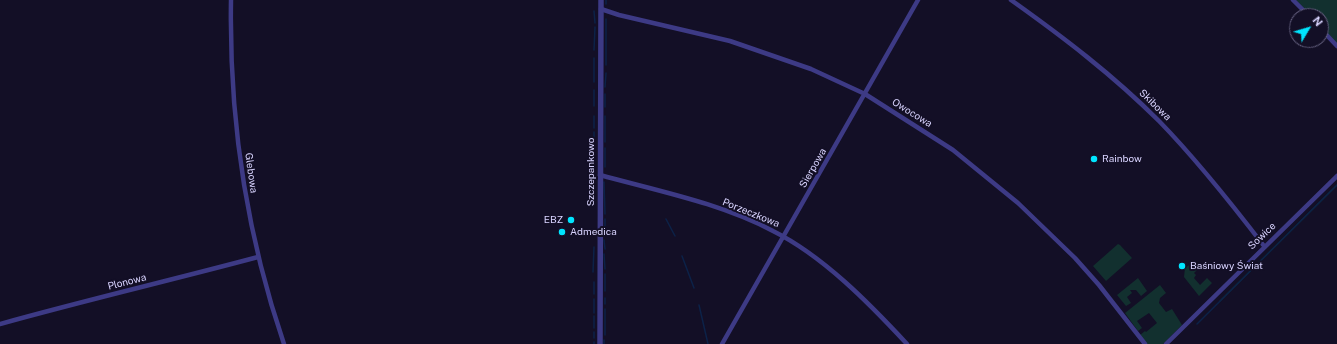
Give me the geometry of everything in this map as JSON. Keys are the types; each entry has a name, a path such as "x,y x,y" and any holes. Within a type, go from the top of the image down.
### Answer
{"street":[{"name":"Glebowa","path":"231,0 231,57 237,134 245,192 258,257 284,344"},
{"name":"Szczepankowo","path":"600,344 601,0"},
{"name":"Sierpowa","path":"722,344 918,0"},
{"name":"Skibowa","path":"1011,0 1082,52 1148,111 1208,174 1264,246"},
{"path":"1293,0 1301,8"},
{"name":"Owocowa","path":"601,9 619,15 730,41 811,69 865,94 953,150 1021,206 1080,264 1145,344"},
{"path":"1329,38 1337,46"},
{"name":"Porzeczkowa","path":"600,175 724,211 763,226 784,237 811,255 852,289 884,319 907,344"},
{"name":"Sowice","path":"1166,344 1264,246 1337,176"},
{"name":"Plonowa","path":"0,324 258,257"}],"green space":[{"path":"1296,0 1337,0 1337,44 1329,36 1329,8 1304,8"},
{"path":"1337,184 1337,186 1220,302 1219,301"},
{"path":"1118,244 1132,258 1106,281 1093,266"},
{"path":"1195,261 1200,267 1194,273 1196,275 1194,278 1200,285 1207,278 1212,283 1199,296 1184,277 1185,268"},
{"path":"1138,278 1147,291 1141,296 1136,290 1130,290 1132,293 1127,297 1131,303 1126,306 1117,295"},
{"path":"1160,285 1166,293 1160,298 1159,303 1166,312 1172,309 1182,325 1163,344 1147,344 1140,335 1157,323 1149,313 1137,321 1142,328 1138,331 1125,313"}],"waterway":[{"path":"594,11 595,23"},
{"path":"606,19 606,65"},
{"path":"594,50 595,27"},
{"path":"594,58 594,82"},
{"path":"605,87 606,73"},
{"path":"594,90 594,106"},
{"path":"605,94 605,107"},
{"path":"594,116 594,128"},
{"path":"605,116 605,142"},
{"path":"594,132 594,142"},
{"path":"605,148 605,167"},
{"path":"594,150 594,175"},
{"path":"594,180 594,186"},
{"path":"604,182 605,214"},
{"path":"1197,324 1337,185"},
{"path":"594,192 594,201"},
{"path":"605,219 605,235"},
{"path":"666,219 675,236"},
{"path":"604,240 605,249"},
{"path":"593,272 594,247"},
{"path":"604,254 605,269"},
{"path":"682,256 694,288"},
{"path":"605,274 605,291"},
{"path":"594,282 594,294"},
{"path":"605,298 605,304"},
{"path":"594,299 594,313"},
{"path":"699,305 708,344"},
{"path":"605,309 605,335"},
{"path":"594,316 594,328"},
{"path":"594,332 594,338"}],"place":[{"name":"Rainbow","path":"1094,159"},
{"name":"EBZ","path":"571,220"},
{"name":"Admedica","path":"562,232"},
{"name":"Baśniowy Świat","path":"1182,266"}]}
